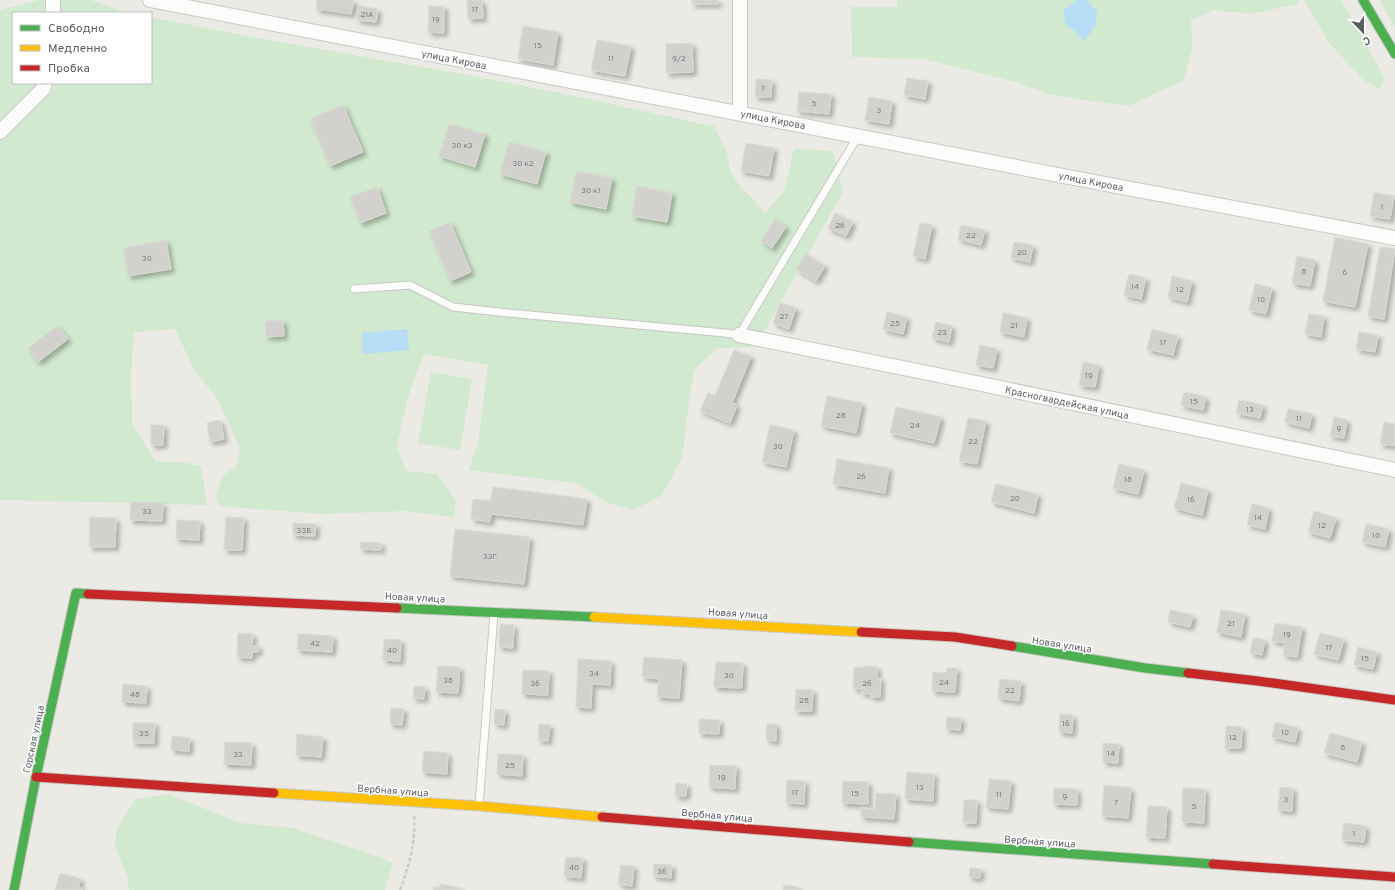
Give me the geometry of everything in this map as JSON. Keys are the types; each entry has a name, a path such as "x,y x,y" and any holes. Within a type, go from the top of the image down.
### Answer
{"street":[{"path":"53,0 53,12"},
{"name":"улица Кирова","path":"150,0 1395,238"},
{"path":"740,0 740,113"},
{"path":"1363,0 1395,54"},
{"path":"0,132 43,89 44,84"},
{"name":"Красногвардейская улица","path":"739,335 1395,470"},
{"name":"Новая улица","path":"76,593 710,622 955,638 1145,668 1258,680 1395,700"},
{"name":"Горская улица","path":"14,890 36,777 76,593"},
{"name":"Вербная улица","path":"36,777 478,806 816,835 1395,877"}],"lane":[{"path":"354,289 410,285 453,307 739,335 858,136"},
{"path":"478,806 494,612"}],"path":[{"path":"400,890 413,846 415,828 413,802"}],"green space":[{"path":"39,0 91,0 128,12 12,12 12,84 152,84 152,17 273,41 463,74 714,126 726,150 731,172 741,188 765,213 784,192 794,149 833,151 843,192 765,330 752,347 718,348 694,370 682,458 662,495 633,510 606,502 576,483 469,470 478,442 488,365 424,354 408,397 397,446 406,471 437,474 456,500 454,517 405,511 321,514 219,506 216,496 222,476 236,467 240,448 218,400 194,369 175,329 134,332 131,373 132,423 156,462 182,462 201,466 207,505 0,500 0,10"},
{"path":"897,0 1077,0 1064,10 1097,11 1087,0 1300,0 1297,4 1251,14 1214,10 1191,20 1192,49 1184,80 1128,106 1051,95 1016,82 924,59 852,57 851,7 898,7"},
{"path":"1304,0 1341,0 1385,79 1379,89 1364,80 1329,43"},
{"path":"1379,0 1395,0 1395,26"},
{"path":"431,372 472,379 460,450 418,443"},
{"path":"169,794 240,823 292,828 371,854 393,863 385,890 129,890 127,876 115,847 117,828 136,799"}],"water":[{"path":"1077,0 1087,0 1097,11 1096,25 1084,41 1076,32 1065,24 1064,10"},
{"path":"407,329 409,350 363,354 362,333"}],"building":[{"path":"317,0 354,0 351,14 316,9"},
{"path":"467,0 482,0 483,18 468,19"},
{"path":"692,0 718,0 718,4 692,4"},
{"path":"359,6 378,9 376,22 357,20"},
{"path":"429,6 444,6 444,33 428,32"},
{"path":"523,26 558,32 553,65 518,59"},
{"path":"597,40 631,46 625,76 591,70"},
{"path":"692,43 693,72 666,73 666,44"},
{"path":"907,78 928,81 925,99 904,95"},
{"path":"756,79 772,80 771,97 755,97"},
{"path":"799,92 831,94 829,114 797,111"},
{"path":"869,97 892,101 889,124 865,120"},
{"path":"343,105 363,152 330,166 310,119"},
{"path":"449,124 485,134 475,167 439,156"},
{"path":"509,142 546,152 537,184 500,174"},
{"path":"746,143 774,148 769,176 741,171"},
{"path":"576,171 612,178 606,209 570,202"},
{"path":"637,186 672,193 667,222 632,216"},
{"path":"377,187 386,213 360,223 350,197"},
{"path":"1374,193 1394,196 1390,219 1370,216"},
{"path":"835,213 853,222 846,236 828,228"},
{"path":"775,219 786,227 772,248 761,241"},
{"path":"450,222 471,272 450,281 429,231"},
{"path":"920,223 932,225 925,259 913,256"},
{"path":"961,225 985,230 981,245 958,239"},
{"path":"1335,237 1368,244 1355,307 1323,301"},
{"path":"166,240 171,269 128,276 123,248"},
{"path":"1014,242 1033,245 1030,262 1011,258"},
{"path":"1380,247 1395,249 1384,319 1368,316"},
{"path":"806,254 825,266 816,281 796,269"},
{"path":"1297,256 1315,260 1310,286 1292,283"},
{"path":"1129,274 1146,278 1141,299 1124,295"},
{"path":"1172,276 1192,281 1187,302 1168,297"},
{"path":"1255,284 1272,288 1266,314 1249,310"},
{"path":"780,303 796,308 789,329 773,323"},
{"path":"887,312 907,317 903,334 883,329"},
{"path":"1003,313 1027,318 1024,337 1000,332"},
{"path":"1309,314 1324,316 1321,337 1305,334"},
{"path":"283,320 284,336 266,337 265,321"},
{"path":"936,322 952,326 949,342 932,338"},
{"path":"57,326 68,339 38,362 28,348"},
{"path":"1152,329 1178,336 1173,355 1147,349"},
{"path":"1359,332 1378,335 1375,352 1356,349"},
{"path":"980,345 997,349 993,368 976,365"},
{"path":"734,350 751,356 732,403 737,405 730,423 700,411 708,393 715,396"},
{"path":"1083,362 1099,365 1095,387 1079,385"},
{"path":"1184,392 1206,397 1203,410 1181,405"},
{"path":"827,396 862,403 856,433 821,426"},
{"path":"1239,400 1263,405 1260,418 1236,413"},
{"path":"896,407 941,417 934,443 890,433"},
{"path":"1288,409 1312,414 1309,428 1285,422"},
{"path":"1334,417 1347,420 1344,438 1330,436"},
{"path":"968,418 986,421 977,464 959,461"},
{"path":"220,420 224,439 210,442 207,423"},
{"path":"1384,422 1395,424 1394,446 1380,444"},
{"path":"151,425 164,425 163,445 151,445"},
{"path":"770,425 794,430 786,467 762,462"},
{"path":"837,459 889,468 885,493 833,484"},
{"path":"1119,464 1144,470 1138,494 1113,488"},
{"path":"1181,483 1208,490 1202,515 1174,508"},
{"path":"996,484 1038,494 1034,513 991,502"},
{"path":"493,487 587,499 583,525 491,514 490,522 471,519 473,499 491,501"},
{"path":"131,502 163,503 162,521 130,520"},
{"path":"1252,504 1269,508 1265,529 1247,525"},
{"path":"1314,511 1336,518 1330,538 1308,532"},
{"path":"90,517 116,518 115,547 89,547"},
{"path":"226,517 244,518 242,550 224,550"},
{"path":"177,520 200,521 199,540 176,539"},
{"path":"293,523 316,524 315,536 293,535"},
{"path":"1366,524 1389,529 1385,547 1362,542"},
{"path":"455,529 530,537 524,584 450,576"},
{"path":"361,542 381,543 381,550 360,549"},
{"path":"1170,610 1193,615 1190,627 1168,622"},
{"path":"1221,610 1245,614 1241,637 1217,632"},
{"path":"1275,623 1302,627 1297,657 1283,655 1285,643 1272,641"},
{"path":"500,624 514,625 513,648 499,647"},
{"path":"238,633 253,634 252,646 259,646 258,652 252,652 252,658 237,657"},
{"path":"1320,633 1344,639 1338,660 1314,654"},
{"path":"298,634 333,636 332,652 297,650"},
{"path":"1253,638 1265,640 1262,655 1250,653"},
{"path":"384,639 401,640 400,661 383,660"},
{"path":"1358,647 1377,652 1373,669 1354,665"},
{"path":"644,657 682,660 679,698 657,697 659,679 642,677"},
{"path":"578,659 611,661 610,685 592,684 591,708 576,707"},
{"path":"716,662 743,663 742,688 714,687"},
{"path":"438,666 460,667 458,693 436,692"},
{"path":"863,666 877,667 877,678 881,678 880,697 871,697 871,694 861,693 862,689 853,688 854,667 863,668"},
{"path":"947,668 957,668 955,692 932,691 933,672 946,673"},
{"path":"523,670 549,671 548,695 522,694"},
{"path":"1000,679 1021,681 1019,701 998,698"},
{"path":"123,684 147,686 146,703 122,702"},
{"path":"414,686 425,687 424,699 413,698"},
{"path":"796,689 813,690 812,711 795,711"},
{"path":"391,708 404,709 402,725 390,724"},
{"path":"495,709 505,710 504,725 494,724"},
{"path":"1060,714 1073,715 1072,733 1059,732"},
{"path":"947,717 961,718 960,730 946,729"},
{"path":"699,719 720,720 719,734 699,733"},
{"path":"1275,722 1298,728 1295,742 1272,737"},
{"path":"133,723 155,723 154,743 133,743"},
{"path":"539,724 550,725 548,741 538,740"},
{"path":"767,724 776,724 776,741 766,740"},
{"path":"1226,726 1242,727 1241,748 1225,748"},
{"path":"1330,733 1362,742 1357,762 1324,753"},
{"path":"297,734 323,737 321,757 296,755"},
{"path":"172,736 190,738 189,751 171,750"},
{"path":"225,742 252,743 251,765 224,764"},
{"path":"1103,743 1119,744 1118,763 1103,762"},
{"path":"424,751 448,753 447,774 422,772"},
{"path":"498,754 523,755 522,776 497,774"},
{"path":"710,765 736,766 735,789 709,787"},
{"path":"907,772 934,774 933,801 905,799"},
{"path":"989,779 1011,781 1008,809 986,807"},
{"path":"787,780 805,781 804,804 786,803"},
{"path":"843,781 868,782 868,804 842,803"},
{"path":"676,783 687,784 686,796 675,796"},
{"path":"1104,785 1131,788 1128,818 1102,816"},
{"path":"1280,787 1293,788 1292,811 1278,810"},
{"path":"1054,788 1077,789 1077,805 1053,804"},
{"path":"1183,788 1205,789 1204,823 1182,822"},
{"path":"876,793 896,794 894,819 861,817 861,808 875,809"},
{"path":"964,800 977,800 976,823 963,823"},
{"path":"1148,806 1167,807 1165,838 1146,837"},
{"path":"1344,823 1366,826 1364,842 1342,840"},
{"path":"566,857 583,858 581,878 564,876"},
{"path":"654,864 672,865 671,878 653,876"},
{"path":"621,865 634,866 632,886 618,884"},
{"path":"970,868 981,869 980,878 969,877"},
{"path":"60,873 81,879 78,887 82,888 82,890 55,890"},
{"path":"440,884 460,888 460,890 433,890 434,887 440,888"},
{"path":"784,885 798,887 798,890 783,890"}],"traffic: fast":[{"path":"1363,0 1395,54"},
{"path":"14,890 36,777 76,593 88,594"},
{"path":"397,608 594,617"},
{"path":"1012,646 1145,668 1188,673"},
{"path":"909,842 1213,864"}],"traffic: slow":[{"path":"594,617 861,632"},
{"path":"274,793 479,806 602,817"}],"traffic: jam":[{"path":"88,594 397,608"},
{"path":"861,632 955,637 1012,646"},
{"path":"1188,673 1395,700"},
{"path":"36,777 274,793"},
{"path":"602,817 909,842"},
{"path":"1213,864 1395,877"}]}
